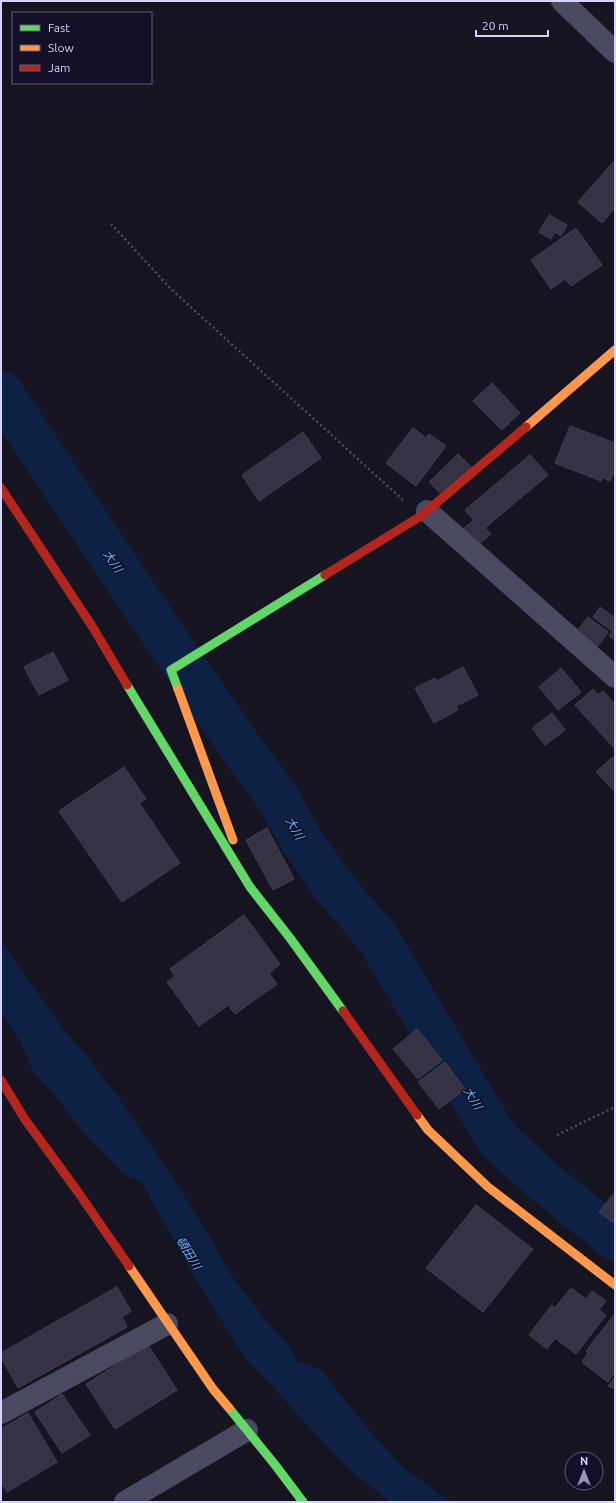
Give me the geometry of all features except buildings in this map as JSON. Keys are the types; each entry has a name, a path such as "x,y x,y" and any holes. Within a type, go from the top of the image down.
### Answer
{"street":[{"path":"562,1 615,52"},
{"path":"250,887 171,670 424,514 615,350"},
{"path":"1,488 92,626 250,887 290,938 428,1130 488,1187 615,1285"},
{"path":"424,514 615,677"},
{"path":"1,1080 24,1118 78,1192 167,1324 213,1389 247,1430 302,1502"},
{"path":"1,1413 167,1324"},
{"path":"125,1502 247,1430"}],"path":[{"path":"111,224 171,289 424,514"},
{"path":"557,1136 615,1107"}],"water":[{"name":"頓田川","path":"1,941 64,1030 82,1050 116,1094 163,1163 209,1235 231,1275 267,1322 287,1342 297,1361 321,1370 362,1422 403,1467 450,1502 390,1502 348,1468 246,1359 195,1278 141,1181 124,1175 85,1135 64,1107 33,1071 21,1043 1,1012"}],"waterway":[{"name":"大川","path":"1,392 130,586 239,745 278,798 302,841 334,887 377,937 498,1140 547,1184 615,1239"}],"traffic: fast":[{"path":"178,689 171,670 325,575"},
{"path":"127,685 250,887 290,938 343,1011"},
{"path":"229,1408 303,1502"}],"traffic: slow":[{"path":"526,427 615,350"},
{"path":"178,689 233,840"},
{"path":"417,1115 428,1130 488,1187 615,1285"},
{"path":"129,1266 213,1389 229,1408"}],"traffic: jam":[{"path":"325,575 421,516 526,427"},
{"path":"1,488 92,626 127,685"},
{"path":"343,1011 417,1115"},
{"path":"1,1080 24,1118 78,1192 129,1266"}]}
